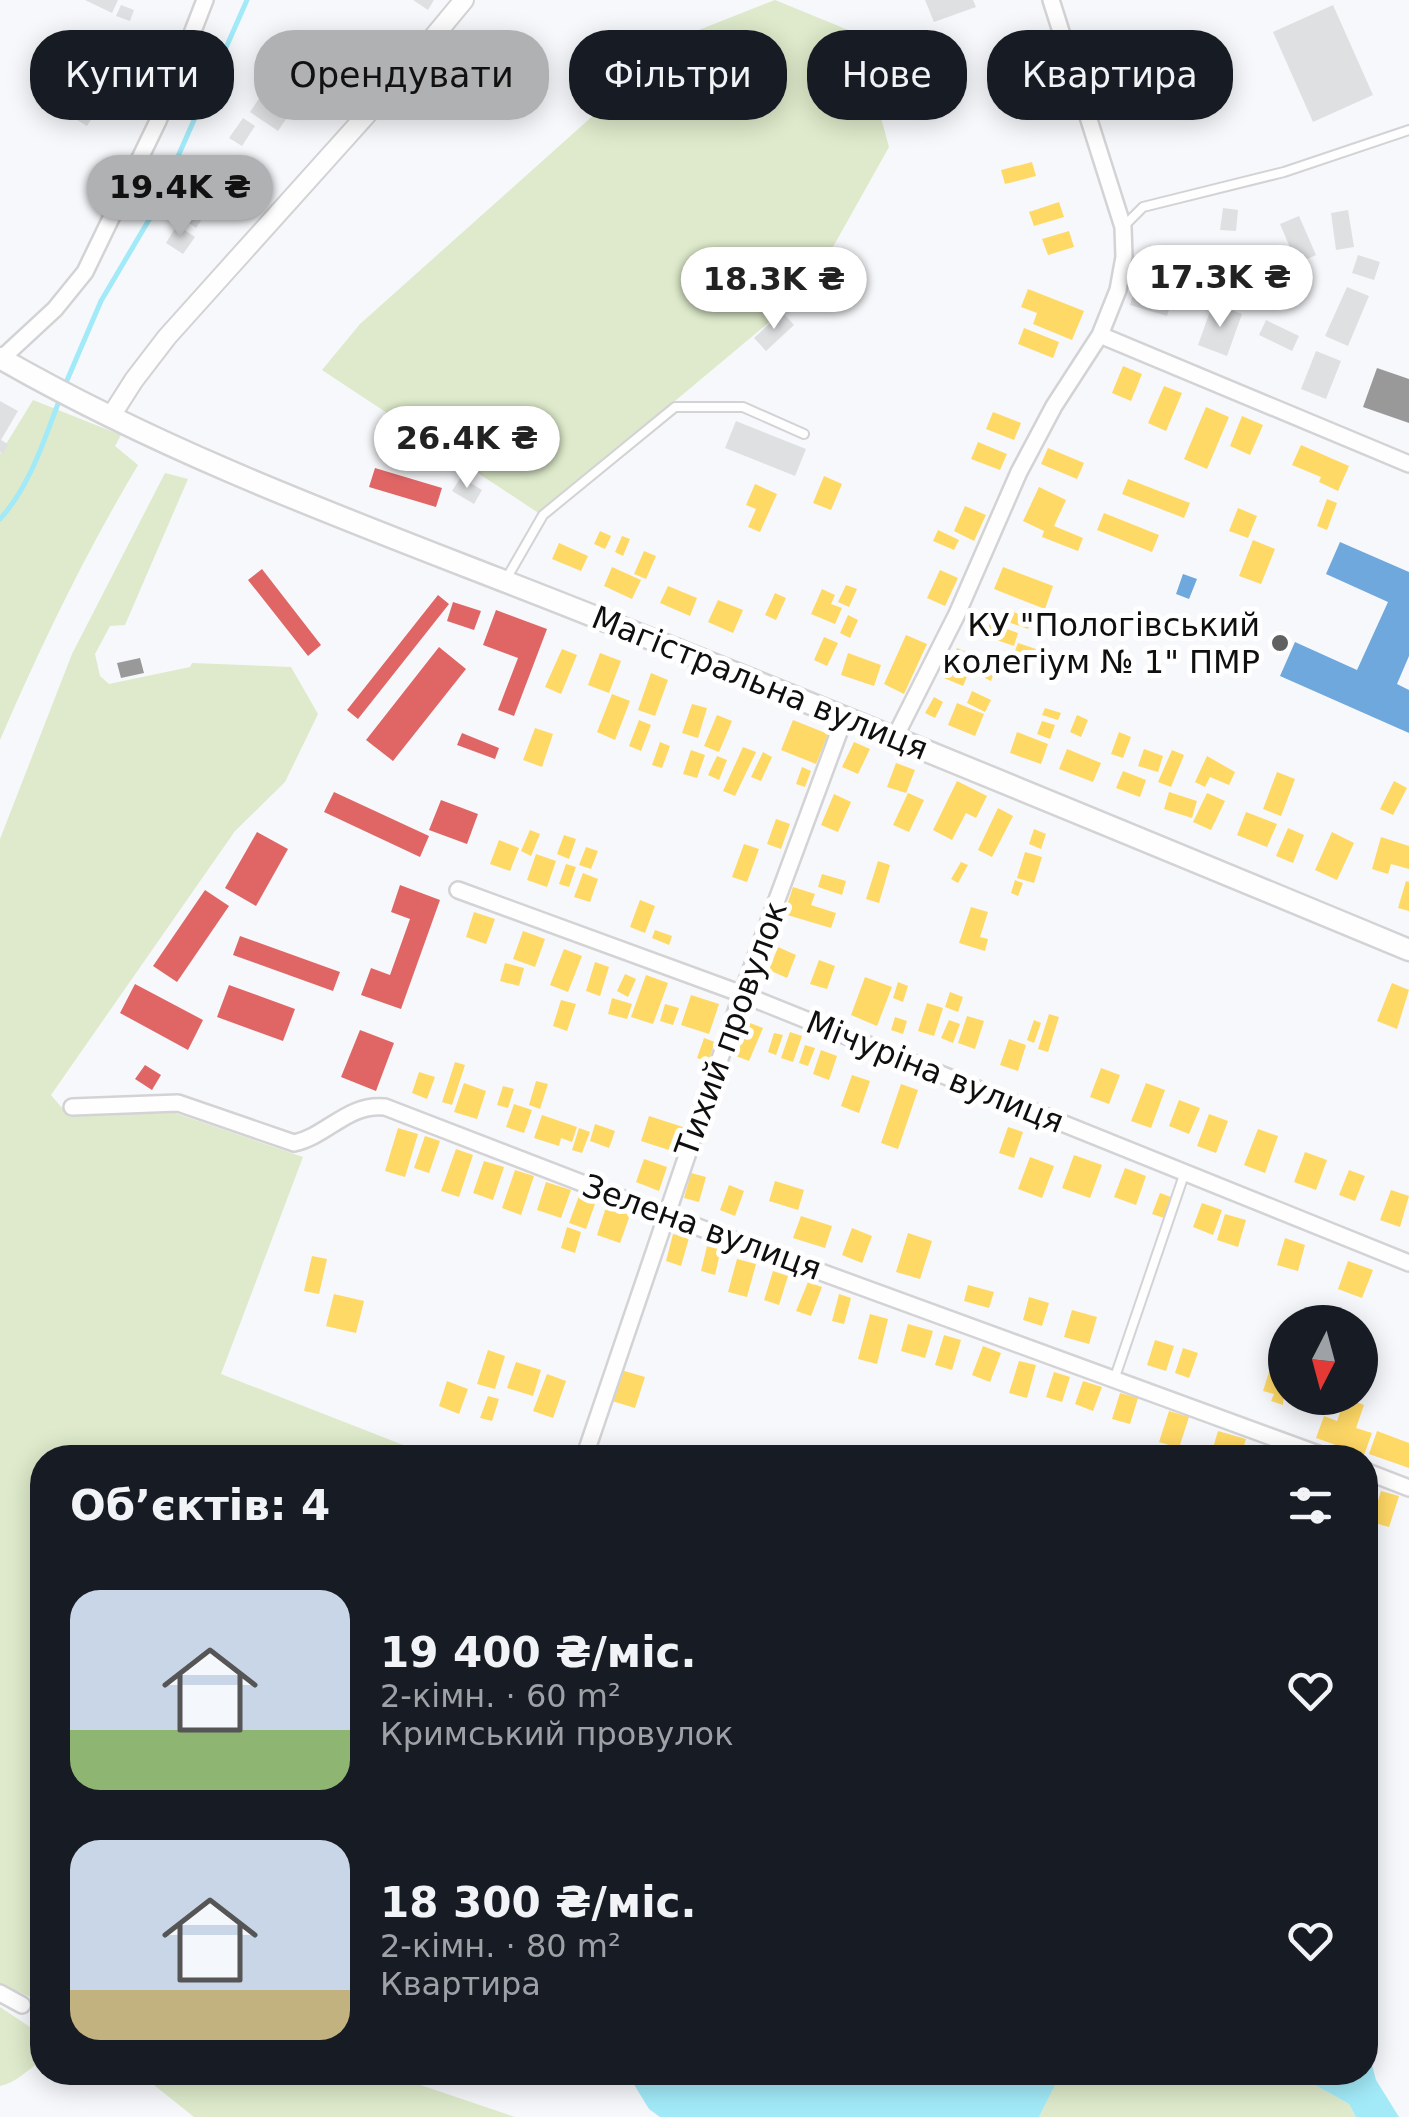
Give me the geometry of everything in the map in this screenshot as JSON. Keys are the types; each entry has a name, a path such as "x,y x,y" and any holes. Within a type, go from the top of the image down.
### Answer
{"main road":[{"name":"Магістральна вулиця","path":"0,359 223,471 896,737 1409,950"}],"street":[{"path":"0,359 55,309 86,272 158,121 205,0"},
{"path":"112,416 167,337 396,82 464,0"},
{"path":"896,737 957,614 1019,472 1054,406 1100,335 1118,290 1124,227 1051,0"},
{"path":"1100,335 1409,464"},
{"name":"Тихий провулок","path":"588,1445 742,994 844,716"},
{"name":"Мічуріна вулиця","path":"458,890 742,994 1409,1263"},
{"name":"Зелена вулиця","path":"72,1107 178,1103 294,1142 313,1138 349,1113 385,1107 665,1215 1295,1445"},
{"path":"1378,1476 1409,1488"},
{"path":"0,1993 22,2005"}],"lane":[{"path":"1124,227 1143,207 1284,172 1409,130"},
{"path":"505,580 544,515 676,408 743,407 804,434"},
{"path":"1115,1377 1185,1172"}],"green space":[{"path":"775,0 848,30 807,30 807,120 882,120 889,147 810,288 540,514 322,370 360,324 588,120 787,120 787,30 699,30"},
{"path":"33,400 121,435 115,446 138,465 64,600 0,740 0,454"},
{"path":"165,473 188,479 125,625 110,626 95,654 100,676 109,684 190,667 192,663 291,667 318,714 285,782 235,831 51,1095 68,1115 175,1113 303,1157 221,1374 403,1445 30,1445 30,1997 0,1984 0,839 72,654"},
{"path":"0,2007 30,2027 30,2070 0,2086"},
{"path":"154,2085 420,2085 515,2117 194,2117"},
{"path":"1055,2085 1315,2085 1349,2104 1356,2117 1039,2117"}],"water":[{"path":"1378,2083 1399,2117 1356,2117 1349,2104 1315,2085"},
{"path":"635,2085 1055,2085 1039,2117 660,2117 649,2109"}],"building: Житло":[{"path":"1032,162 1036,176 1005,184 1001,170"},
{"path":"1059,202 1064,217 1034,226 1029,212"},
{"path":"1069,231 1074,247 1048,255 1042,239"},
{"path":"1028,289 1084,311 1072,340 1033,324 1037,313 1021,307"},
{"path":"1024,328 1059,342 1053,358 1018,344"},
{"path":"1123,366 1142,374 1131,401 1112,393"},
{"path":"1164,386 1182,393 1166,431 1148,423"},
{"path":"1206,407 1229,417 1207,469 1184,459"},
{"path":"993,412 1021,423 1014,440 986,429"},
{"path":"1242,416 1263,425 1250,455 1230,446"},
{"path":"978,442 1007,454 1000,470 971,459"},
{"path":"1301,445 1349,466 1338,491 1319,482 1321,477 1292,465"},
{"path":"1048,448 1084,463 1077,479 1041,464"},
{"path":"824,476 842,484 831,510 813,503"},
{"path":"1128,479 1190,503 1184,518 1122,494"},
{"path":"755,484 777,494 760,532 748,527 756,509 746,505"},
{"path":"1039,487 1066,500 1054,526 1083,538 1078,551 1042,537 1044,531 1023,521"},
{"path":"1327,499 1337,503 1327,530 1317,526"},
{"path":"965,506 986,515 974,541 954,531"},
{"path":"1238,508 1257,516 1248,538 1229,531"},
{"path":"1104,513 1159,535 1152,552 1097,530"},
{"path":"938,530 959,540 954,550 933,541"},
{"path":"600,531 611,536 605,549 594,544"},
{"path":"622,536 630,539 623,556 615,552"},
{"path":"1253,540 1275,549 1261,584 1239,576"},
{"path":"559,543 588,556 581,571 552,559"},
{"path":"644,551 656,556 646,579 634,574"},
{"path":"612,567 641,580 632,599 604,586"},
{"path":"1003,567 1053,586 1045,609 994,589"},
{"path":"940,570 958,578 945,606 927,598"},
{"path":"846,585 857,589 849,607 838,602"},
{"path":"668,586 697,598 690,616 660,603"},
{"path":"822,589 835,595 831,604 842,608 835,624 811,614"},
{"path":"775,593 786,598 776,620 765,615"},
{"path":"718,600 743,610 733,633 708,622"},
{"path":"1003,608 1032,619 1028,629 999,619"},
{"path":"848,615 858,620 850,638 840,633"},
{"path":"990,623 1018,633 1014,646 985,636"},
{"path":"906,635 927,644 904,694 884,684"},
{"path":"824,637 838,643 827,666 814,660"},
{"path":"1018,643 1036,649 1033,659 1014,653"},
{"path":"957,648 976,656 963,686 944,678"},
{"path":"562,649 577,655 561,694 545,687"},
{"path":"987,650 1001,656 991,681 977,674"},
{"path":"600,653 621,661 609,693 588,685"},
{"path":"848,653 881,665 874,686 841,675"},
{"path":"651,673 668,680 655,716 638,710"},
{"path":"972,691 991,700 985,712 967,703"},
{"path":"612,694 630,701 615,740 597,732"},
{"path":"934,697 943,702 935,718 925,713"},
{"path":"957,703 984,714 975,736 948,725"},
{"path":"692,704 707,708 698,738 682,733"},
{"path":"1045,708 1061,713 1058,720 1042,715"},
{"path":"717,715 732,721 719,752 704,746"},
{"path":"1077,715 1088,720 1081,737 1070,732"},
{"path":"639,720 651,725 641,751 629,746"},
{"path":"793,720 828,734 816,764 781,750"},
{"path":"1042,721 1055,725 1050,739 1037,734"},
{"path":"535,728 553,734 542,767 523,760"},
{"path":"1017,732 1048,744 1041,764 1010,753"},
{"path":"1119,732 1131,737 1123,758 1111,754"},
{"path":"660,742 670,746 662,768 652,765"},
{"path":"854,742 870,749 858,774 842,767"},
{"path":"743,747 756,752 735,796 723,791"},
{"path":"1067,749 1101,763 1093,782 1059,769"},
{"path":"1144,749 1163,756 1158,772 1138,766"},
{"path":"691,750 705,755 697,778 683,774"},
{"path":"1172,750 1184,755 1171,787 1158,782"},
{"path":"763,752 772,757 761,781 751,777"},
{"path":"717,756 727,760 719,780 708,775"},
{"path":"1207,756 1235,772 1229,785 1210,777 1205,787 1195,782"},
{"path":"896,763 915,770 906,793 887,787"},
{"path":"802,767 811,771 805,787 796,784"},
{"path":"1123,771 1146,780 1140,797 1116,788"},
{"path":"1277,772 1295,779 1281,816 1263,809"},
{"path":"957,781 987,796 976,818 966,813 952,840 933,830"},
{"path":"1394,781 1407,788 1393,815 1380,809"},
{"path":"1169,792 1197,801 1192,818 1164,809"},
{"path":"908,793 924,800 909,832 893,825"},
{"path":"1207,793 1225,801 1211,830 1193,822"},
{"path":"834,794 851,802 838,832 821,825"},
{"path":"998,808 1013,816 992,857 978,850"},
{"path":"1246,812 1277,824 1267,847 1237,835"},
{"path":"776,819 790,824 781,849 767,844"},
{"path":"1288,828 1304,835 1293,863 1276,856"},
{"path":"1034,829 1046,834 1041,849 1029,844"},
{"path":"530,830 540,834 531,856 521,851"},
{"path":"1332,832 1354,843 1337,880 1315,870"},
{"path":"564,835 576,839 569,859 557,854"},
{"path":"1381,837 1409,846 1409,869 1391,864 1388,874 1372,869"},
{"path":"499,840 519,848 510,871 490,864"},
{"path":"744,844 759,849 747,882 732,877"},
{"path":"586,847 598,851 591,869 579,865"},
{"path":"1025,852 1042,857 1034,883 1017,878"},
{"path":"536,854 556,861 547,887 527,880"},
{"path":"878,861 890,865 879,903 866,899"},
{"path":"961,862 968,865 958,883 951,879"},
{"path":"566,864 576,867 569,887 559,884"},
{"path":"583,873 598,879 590,902 574,897"},
{"path":"822,874 846,881 842,895 818,887"},
{"path":"1015,880 1023,883 1018,896 1011,893"},
{"path":"1406,881 1409,882 1409,911 1398,908"},
{"path":"793,887 815,894 811,905 836,913 831,928 784,914"},
{"path":"640,900 655,906 645,933 630,927"},
{"path":"971,907 988,912 980,937 988,939 985,951 959,943"},
{"path":"474,912 495,919 486,944 466,937"},
{"path":"655,930 672,936 669,945 652,938"},
{"path":"523,931 545,939 535,967 513,959"},
{"path":"778,947 796,955 787,978 769,970"},
{"path":"564,949 582,956 568,992 550,985"},
{"path":"819,960 835,966 827,989 810,984"},
{"path":"595,962 609,967 600,996 586,991"},
{"path":"505,963 524,968 519,986 500,981"},
{"path":"625,974 636,979 628,997 617,991"},
{"path":"646,975 668,983 653,1024 631,1017"},
{"path":"865,977 892,987 877,1026 851,1015"},
{"path":"898,982 908,986 903,1002 893,998"},
{"path":"1392,983 1409,990 1397,1029 1377,1021"},
{"path":"950,992 963,997 958,1012 945,1007"},
{"path":"691,995 719,1004 709,1034 681,1025"},
{"path":"612,998 632,1004 627,1019 608,1014"},
{"path":"561,1000 576,1004 567,1031 553,1026"},
{"path":"927,1003 943,1008 934,1036 918,1031"},
{"path":"665,1004 679,1008 673,1025 660,1021"},
{"path":"1049,1014 1059,1017 1048,1052 1038,1049"},
{"path":"967,1016 984,1021 975,1049 958,1043"},
{"path":"895,1017 907,1021 903,1034 891,1030"},
{"path":"949,1020 960,1024 953,1043 941,1038"},
{"path":"1034,1020 1041,1023 1034,1043 1027,1040"},
{"path":"750,1023 763,1028 749,1061 736,1056"},
{"path":"790,1032 802,1036 793,1062 781,1058"},
{"path":"774,1033 783,1035 776,1055 768,1052"},
{"path":"704,1038 715,1042 708,1062 697,1058"},
{"path":"1009,1039 1026,1045 1018,1071 1000,1065"},
{"path":"805,1045 815,1048 808,1066 799,1063"},
{"path":"821,1050 837,1056 829,1080 813,1074"},
{"path":"455,1062 465,1065 452,1105 442,1102"},
{"path":"1101,1068 1120,1075 1109,1104 1090,1097"},
{"path":"419,1072 435,1077 427,1099 412,1093"},
{"path":"852,1075 870,1081 859,1113 841,1106"},
{"path":"536,1081 548,1084 540,1109 529,1105"},
{"path":"464,1083 486,1091 477,1119 454,1112"},
{"path":"1146,1083 1165,1090 1151,1128 1131,1121"},
{"path":"901,1084 918,1090 898,1149 881,1143"},
{"path":"503,1086 514,1089 508,1108 497,1105"},
{"path":"1179,1100 1200,1108 1189,1134 1169,1126"},
{"path":"514,1104 532,1110 524,1133 506,1127"},
{"path":"1209,1114 1228,1121 1216,1153 1197,1146"},
{"path":"542,1115 577,1127 572,1142 561,1138 559,1146 534,1138"},
{"path":"649,1116 683,1127 675,1152 641,1141"},
{"path":"595,1124 615,1131 609,1148 590,1141"},
{"path":"1008,1127 1023,1132 1014,1158 999,1153"},
{"path":"398,1128 418,1134 405,1177 385,1171"},
{"path":"579,1128 590,1132 582,1153 572,1150"},
{"path":"1258,1129 1278,1136 1265,1173 1244,1165"},
{"path":"425,1136 440,1141 429,1173 414,1168"},
{"path":"456,1149 473,1155 459,1197 441,1191"},
{"path":"1305,1152 1327,1160 1316,1190 1294,1182"},
{"path":"1074,1155 1102,1165 1090,1198 1062,1188"},
{"path":"1030,1157 1054,1166 1042,1198 1018,1189"},
{"path":"644,1159 667,1167 659,1191 636,1182"},
{"path":"484,1161 504,1167 493,1200 473,1193"},
{"path":"1125,1168 1146,1176 1136,1205 1114,1197"},
{"path":"515,1170 534,1176 521,1215 502,1208"},
{"path":"1349,1170 1365,1176 1355,1201 1339,1195"},
{"path":"691,1173 706,1177 699,1202 684,1198"},
{"path":"775,1181 804,1190 798,1210 769,1201"},
{"path":"546,1182 571,1190 561,1218 537,1210"},
{"path":"729,1185 744,1191 735,1216 720,1210"},
{"path":"1391,1190 1409,1196 1400,1227 1380,1220"},
{"path":"1160,1193 1171,1197 1164,1218 1152,1214"},
{"path":"579,1196 596,1201 586,1229 569,1223"},
{"path":"1202,1203 1222,1210 1213,1235 1193,1227"},
{"path":"606,1207 630,1215 620,1243 597,1235"},
{"path":"1225,1214 1246,1220 1238,1247 1217,1240"},
{"path":"801,1216 832,1226 825,1248 793,1238"},
{"path":"567,1227 581,1232 575,1253 561,1248"},
{"path":"852,1228 872,1236 862,1263 842,1255"},
{"path":"908,1233 932,1241 920,1279 896,1272"},
{"path":"673,1234 689,1238 681,1266 666,1261"},
{"path":"1285,1238 1305,1245 1298,1271 1277,1265"},
{"path":"707,1246 721,1249 715,1275 701,1271"},
{"path":"312,1256 327,1259 319,1294 304,1291"},
{"path":"737,1259 756,1264 747,1297 728,1292"},
{"path":"1348,1261 1373,1270 1362,1298 1338,1289"},
{"path":"773,1271 788,1276 779,1305 764,1300"},
{"path":"808,1282 822,1287 811,1316 796,1311"},
{"path":"968,1285 994,1292 989,1308 964,1301"},
{"path":"334,1294 364,1301 356,1333 326,1326"},
{"path":"839,1294 851,1298 844,1324 832,1321"},
{"path":"1029,1297 1049,1303 1042,1326 1023,1320"},
{"path":"1072,1310 1097,1317 1089,1344 1064,1337"},
{"path":"870,1314 888,1319 877,1364 858,1359"},
{"path":"908,1324 933,1331 925,1358 901,1351"},
{"path":"944,1335 961,1340 952,1370 935,1365"},
{"path":"1155,1340 1174,1346 1166,1371 1147,1365"},
{"path":"983,1346 1001,1353 990,1382 972,1375"},
{"path":"1183,1348 1198,1353 1189,1378 1175,1373"},
{"path":"488,1350 505,1356 495,1389 477,1384"},
{"path":"1019,1361 1036,1365 1027,1398 1009,1393"},
{"path":"516,1362 541,1370 533,1396 507,1388"},
{"path":"621,1370 645,1377 635,1408 612,1401"},
{"path":"1054,1372 1070,1377 1062,1402 1046,1397"},
{"path":"547,1374 566,1381 553,1418 533,1411"},
{"path":"447,1381 468,1389 459,1414 439,1406"},
{"path":"1083,1381 1102,1387 1093,1411 1075,1404"},
{"path":"1120,1393 1138,1398 1130,1424 1112,1419"},
{"path":"488,1396 499,1399 492,1421 480,1418"},
{"path":"1169,1411 1189,1417 1180,1445 1159,1442"},
{"path":"1339,1415 1361,1415 1356,1428 1372,1433 1368,1445 1336,1445 1316,1438 1324,1416 1337,1421"},
{"path":"1218,1431 1246,1439 1244,1445 1214,1445"},
{"path":"1377,1431 1409,1443 1409,1468 1378,1457 1378,1445 1372,1445"},
{"path":"1381,1491 1399,1496 1389,1527 1378,1524"}],"building: Торгівля":[{"path":"375,468 442,488 436,507 369,487"},
{"path":"262,569 321,645 308,656 248,580"},
{"path":"438,595 449,604 358,719 347,710"},
{"path":"453,602 481,611 474,630 447,621"},
{"path":"496,610 547,629 514,716 498,710 518,658 483,645"},
{"path":"439,647 466,669 393,761 366,740"},
{"path":"462,733 499,748 495,759 457,745"},
{"path":"334,792 429,836 420,857 324,812"},
{"path":"441,800 478,814 467,844 429,830"},
{"path":"257,832 288,849 256,906 225,888"},
{"path":"400,885 440,900 401,1009 361,995 371,968 390,975 410,919 391,912"},
{"path":"205,890 229,906 177,982 153,966"},
{"path":"240,936 340,972 333,991 233,955"},
{"path":"135,984 203,1020 188,1050 120,1013"},
{"path":"229,985 295,1009 283,1041 217,1017"},
{"path":"360,1030 394,1043 376,1091 341,1077"},
{"path":"145,1065 161,1075 152,1090 135,1079"}],"building: Школи":[{"path":"1340,542 1409,572 1409,656 1397,684 1409,690 1409,733 1280,676 1295,642 1357,670 1388,602 1326,574"},
{"path":"1183,574 1197,579 1189,599 1176,594"}],"building: Промзона":[{"path":"1377,368 1409,379 1409,423 1363,407"},
{"path":"140,658 144,673 121,678 117,663"}],"building: Інше":[{"path":"85,0 118,0 112,13"},
{"path":"413,0 434,0 428,10"},
{"path":"925,0 973,0 976,7 934,22"},
{"path":"121,5 134,10 130,21 116,16"},
{"path":"1333,5 1373,95 1313,122 1273,32"},
{"path":"243,118 255,126 242,146 229,138"},
{"path":"262,120 285,120 278,131"},
{"path":"199,189 215,200 196,228 181,217"},
{"path":"1223,208 1238,210 1236,231 1220,230"},
{"path":"1348,210 1354,247 1336,250 1331,213"},
{"path":"1299,216 1316,255 1297,264 1280,224"},
{"path":"177,225 195,237 183,254 166,243"},
{"path":"1358,255 1380,262 1374,280 1352,273"},
{"path":"1141,268 1178,279 1167,316 1130,305"},
{"path":"1347,287 1369,296 1348,346 1325,336"},
{"path":"1213,303 1242,314 1227,356 1198,345"},
{"path":"782,312 794,325 766,351 754,338"},
{"path":"1266,320 1299,336 1292,351 1259,335"},
{"path":"1316,351 1341,361 1326,399 1301,389"},
{"path":"0,401 18,411 1,440 8,444 3,454 0,452"},
{"path":"736,421 806,449 795,476 725,448"},
{"path":"461,477 482,490 474,504 452,491"}],"waterway":[{"path":"65,385 101,301 153,213 247,0"},
{"path":"0,519 29,476 61,396"}],"place":[{"name":"КУ \"Пологівський колегіум № 1\" ПМР","path":"1280,643"}]}
